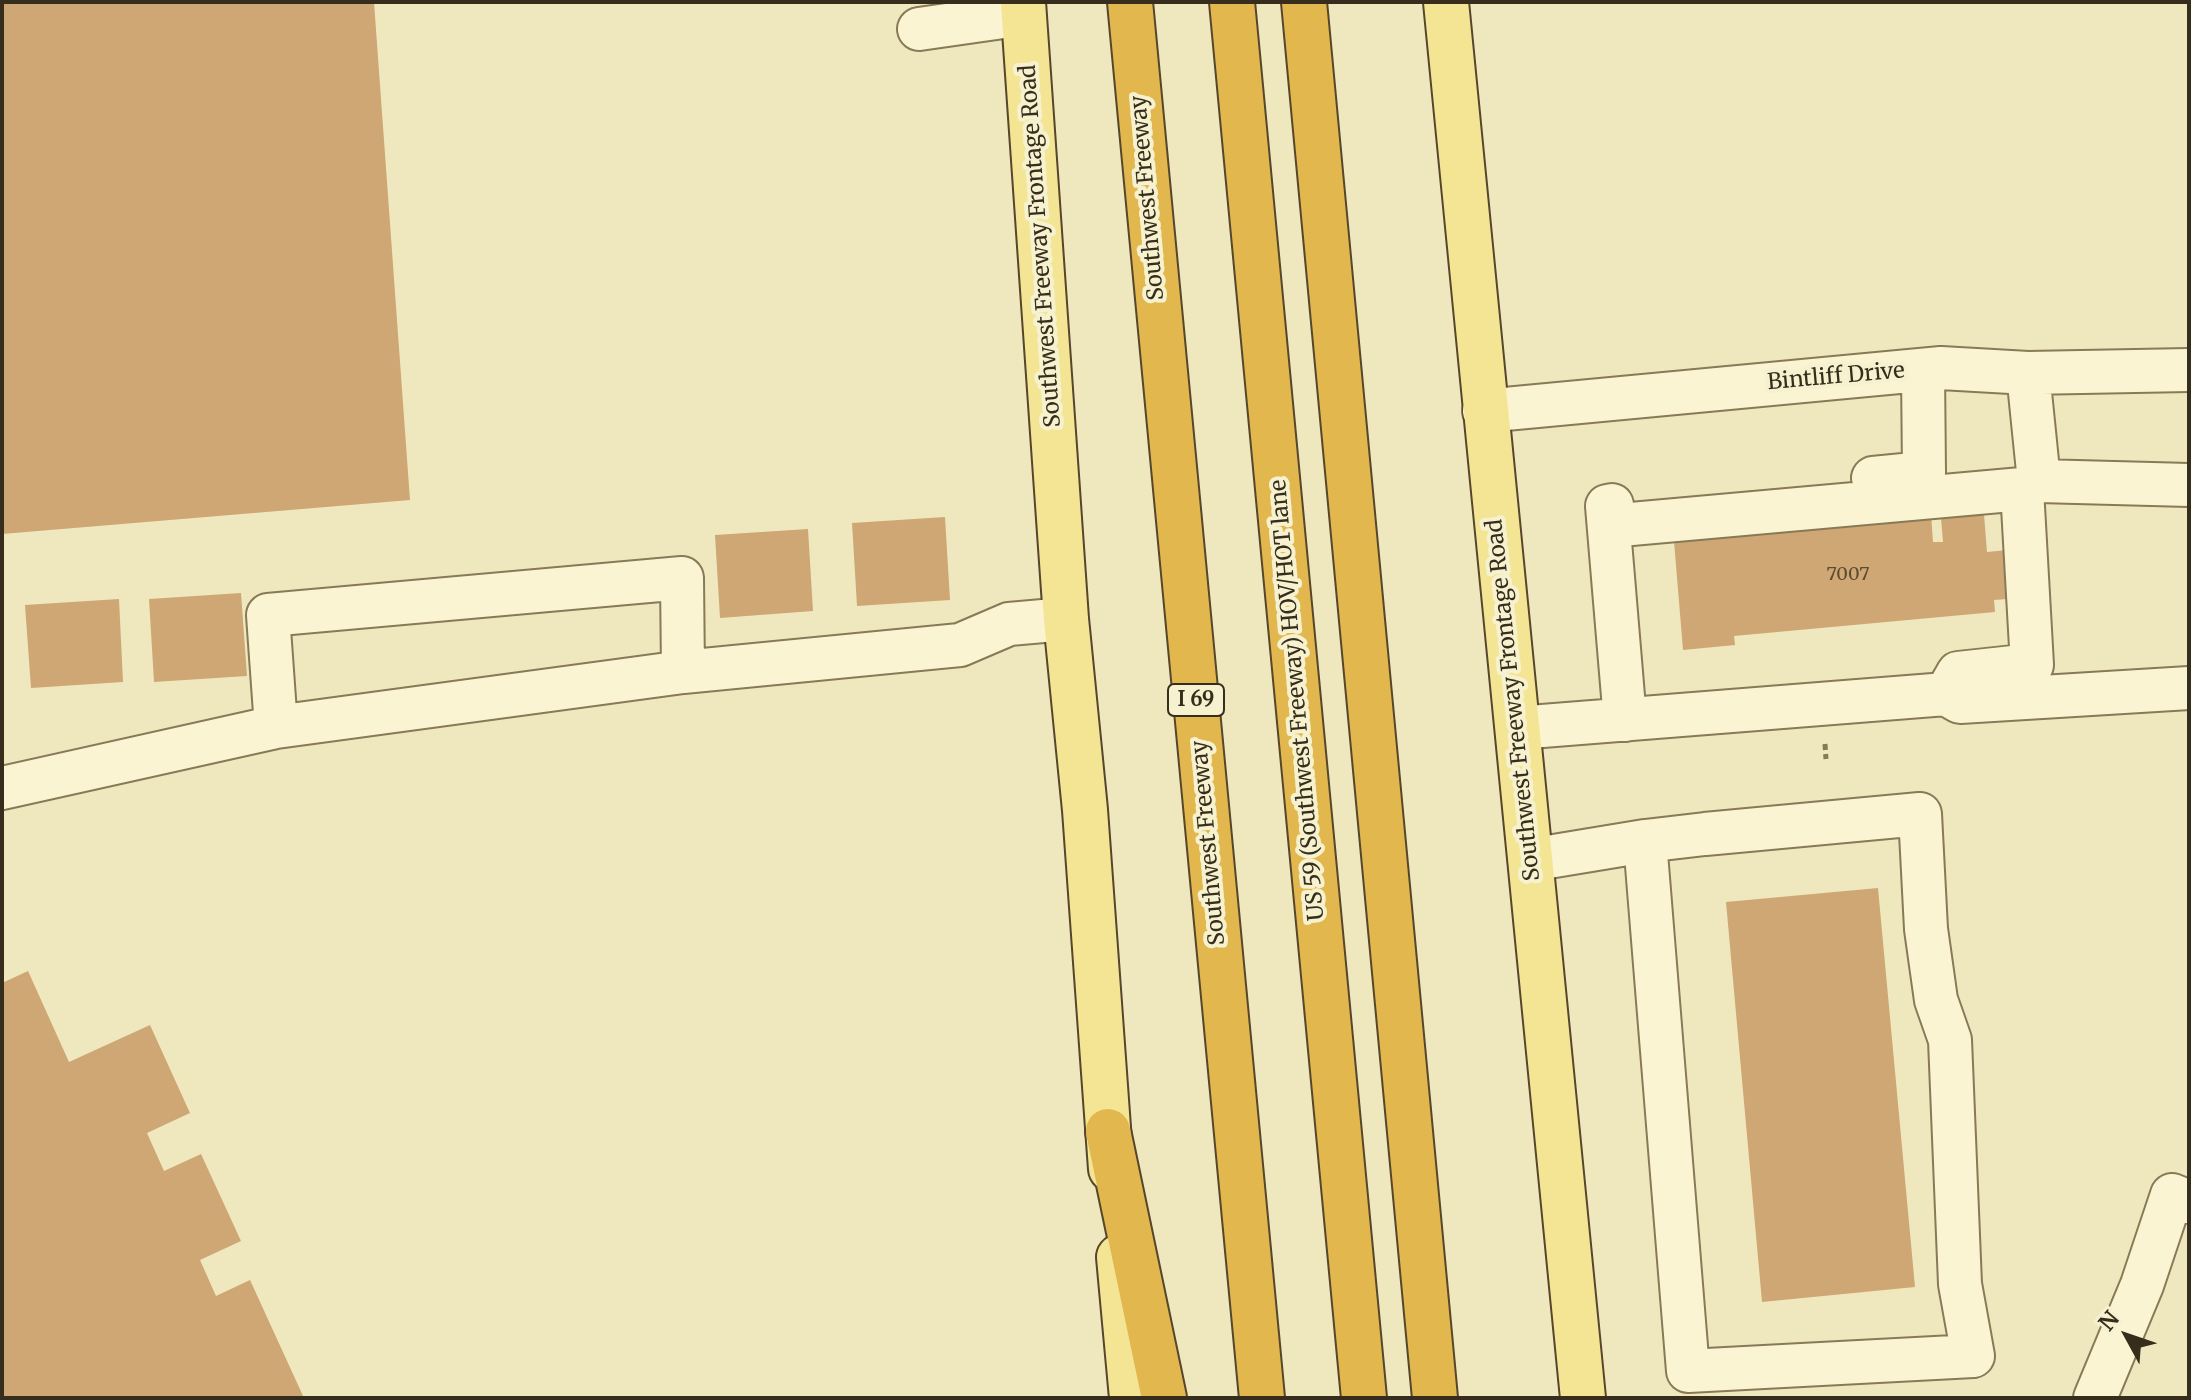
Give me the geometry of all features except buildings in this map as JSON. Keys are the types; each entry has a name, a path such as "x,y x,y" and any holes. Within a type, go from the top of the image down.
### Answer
{"highway":[{"name":"Southwest Freeway","path":"1130,2 1262,1398"},
{"name":"US 59 (Southwest Freeway) HOV/HOT lane","path":"1232,2 1364,1398"},
{"path":"1304,2 1435,1398"},
{"path":"1108,1131 1164,1398"}],"main road":[{"name":"Southwest Freeway Frontage Road","path":"1446,2 1583,1398"},
{"name":"Southwest Freeway Frontage Road","path":"1024,8 1066,619 1085,810 1108,1131 1132,1398"}],"street":[{"path":"919,29 1024,8"},
{"name":"Bintliff Drive","path":"1484,411 1923,370 2028,373 2189,370"},
{"path":"1625,720 1607,506 1924,473 1923,370"},
{"path":"2028,373 2039,481 2189,485"},
{"path":"1609,526 2022,489 2032,665 1958,673 1946,694"},
{"path":"276,727 268,615 682,578 683,672"},
{"path":"2,788 276,727 683,672 960,645 1009,624 1066,619"},
{"path":"1517,728 1946,694 1960,702 2189,688"},
{"path":"1530,860 1645,841 1920,814 1928,943 1936,1000 1950,1040 1960,1284 1973,1356 1688,1371 1645,841"},
{"path":"2095,1398 2142,1285 2172,1195 2189,1202"}]}
